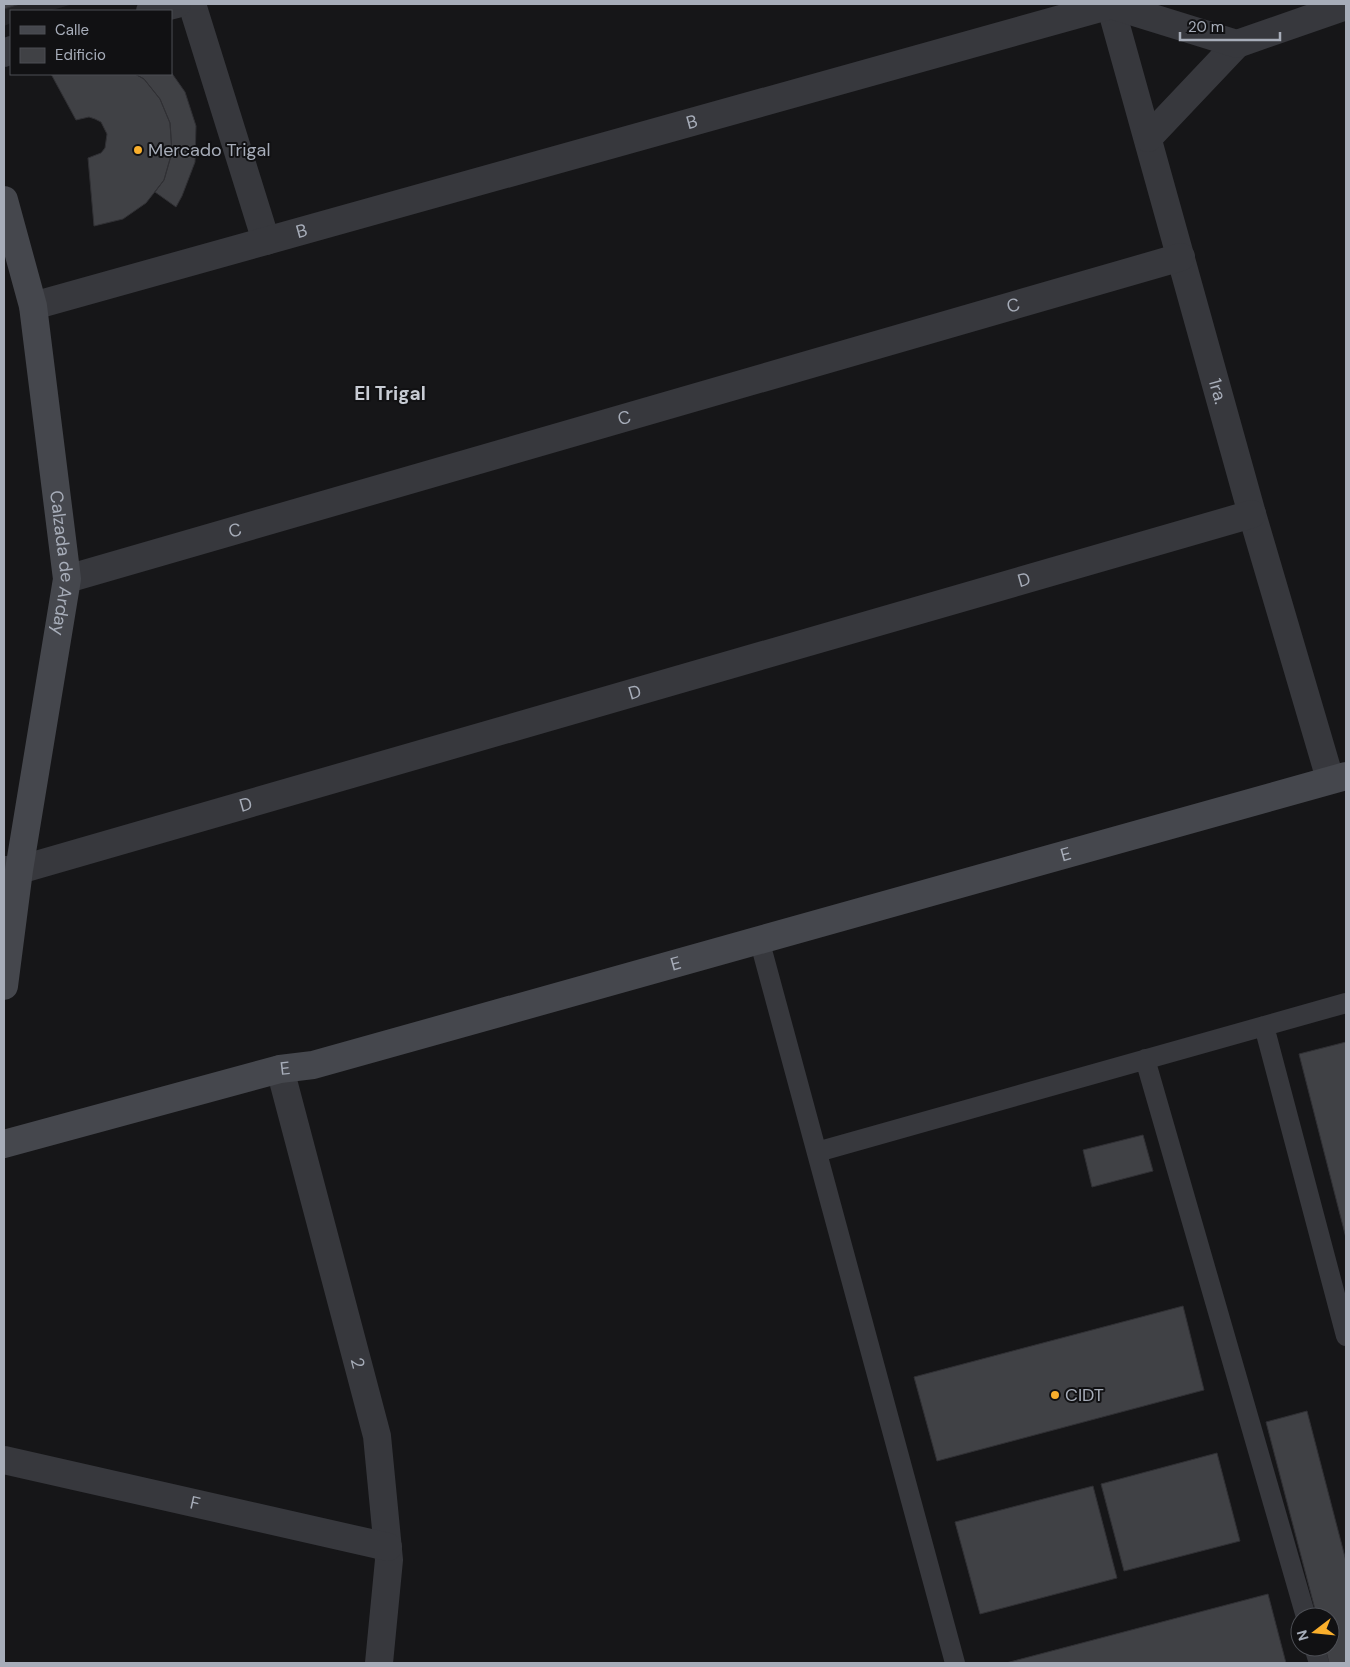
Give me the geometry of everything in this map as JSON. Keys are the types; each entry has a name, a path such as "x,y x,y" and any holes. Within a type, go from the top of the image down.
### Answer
{"street":[{"path":"154,10 177,4"},
{"path":"192,4 266,241"},
{"path":"1111,4 1237,44"},
{"name":"B","path":"33,306 1111,4"},
{"name":"1ra.","path":"1111,4 1252,514 1338,778"},
{"path":"1148,138 1237,44 1346,6"},
{"name":"Calzada de Arday","path":"4,200 33,306 67,579 12,870 4,986"},
{"name":"C","path":"67,579 1181,257"},
{"name":"D","path":"12,870 1252,514"},
{"name":"E","path":"4,1144 280,1069 313,1065 1338,778"},
{"name":"2","path":"280,1069 377,1436 389,1560 379,1663"},
{"name":"F","path":"4,1460 388,1547"}],"lane":[{"path":"760,939 955,1663"},
{"path":"817,1152 1346,1002"},
{"path":"1264,1026 1346,1336"},
{"path":"1145,1059 1303,1607"}],"shaded area":[{"path":"4,4 73,4 52,10 10,10 10,23 4,26"}],"building":[{"path":"4,4 20,4 4,9"},
{"path":"172,73 185,92 196,126 195,162 176,207 155,192 164,180 172,152 170,123 160,99 144,79 137,75 172,75"},
{"name":"Mercado Trigal","path":"52,75 137,75 144,79 160,99 170,123 172,152 164,180 146,203 123,219 94,226 88,158 101,153 105,148 107,134 101,122 95,119 89,117 76,120"},
{"path":"1346,1042 1346,1238 1299,1054"},
{"path":"1143,1135 1153,1171 1092,1187 1083,1150"},
{"path":"1183,1306 1204,1390 937,1461 914,1377"},
{"path":"1307,1411 1346,1561 1346,1663 1329,1663 1328,1657 1340,1657 1340,1607 1314,1607 1266,1422"},
{"path":"1217,1453 1240,1541 1124,1571 1101,1484"},
{"path":"1093,1486 1117,1578 980,1614 955,1522"},
{"path":"1268,1594 1286,1663 1006,1663"}],"place":[{"name":"Mercado Trigal","path":"138,150"},
{"name":"CIDT","path":"1055,1395"}],"district":[{"name":"El Trigal","path":"390,393"}]}
